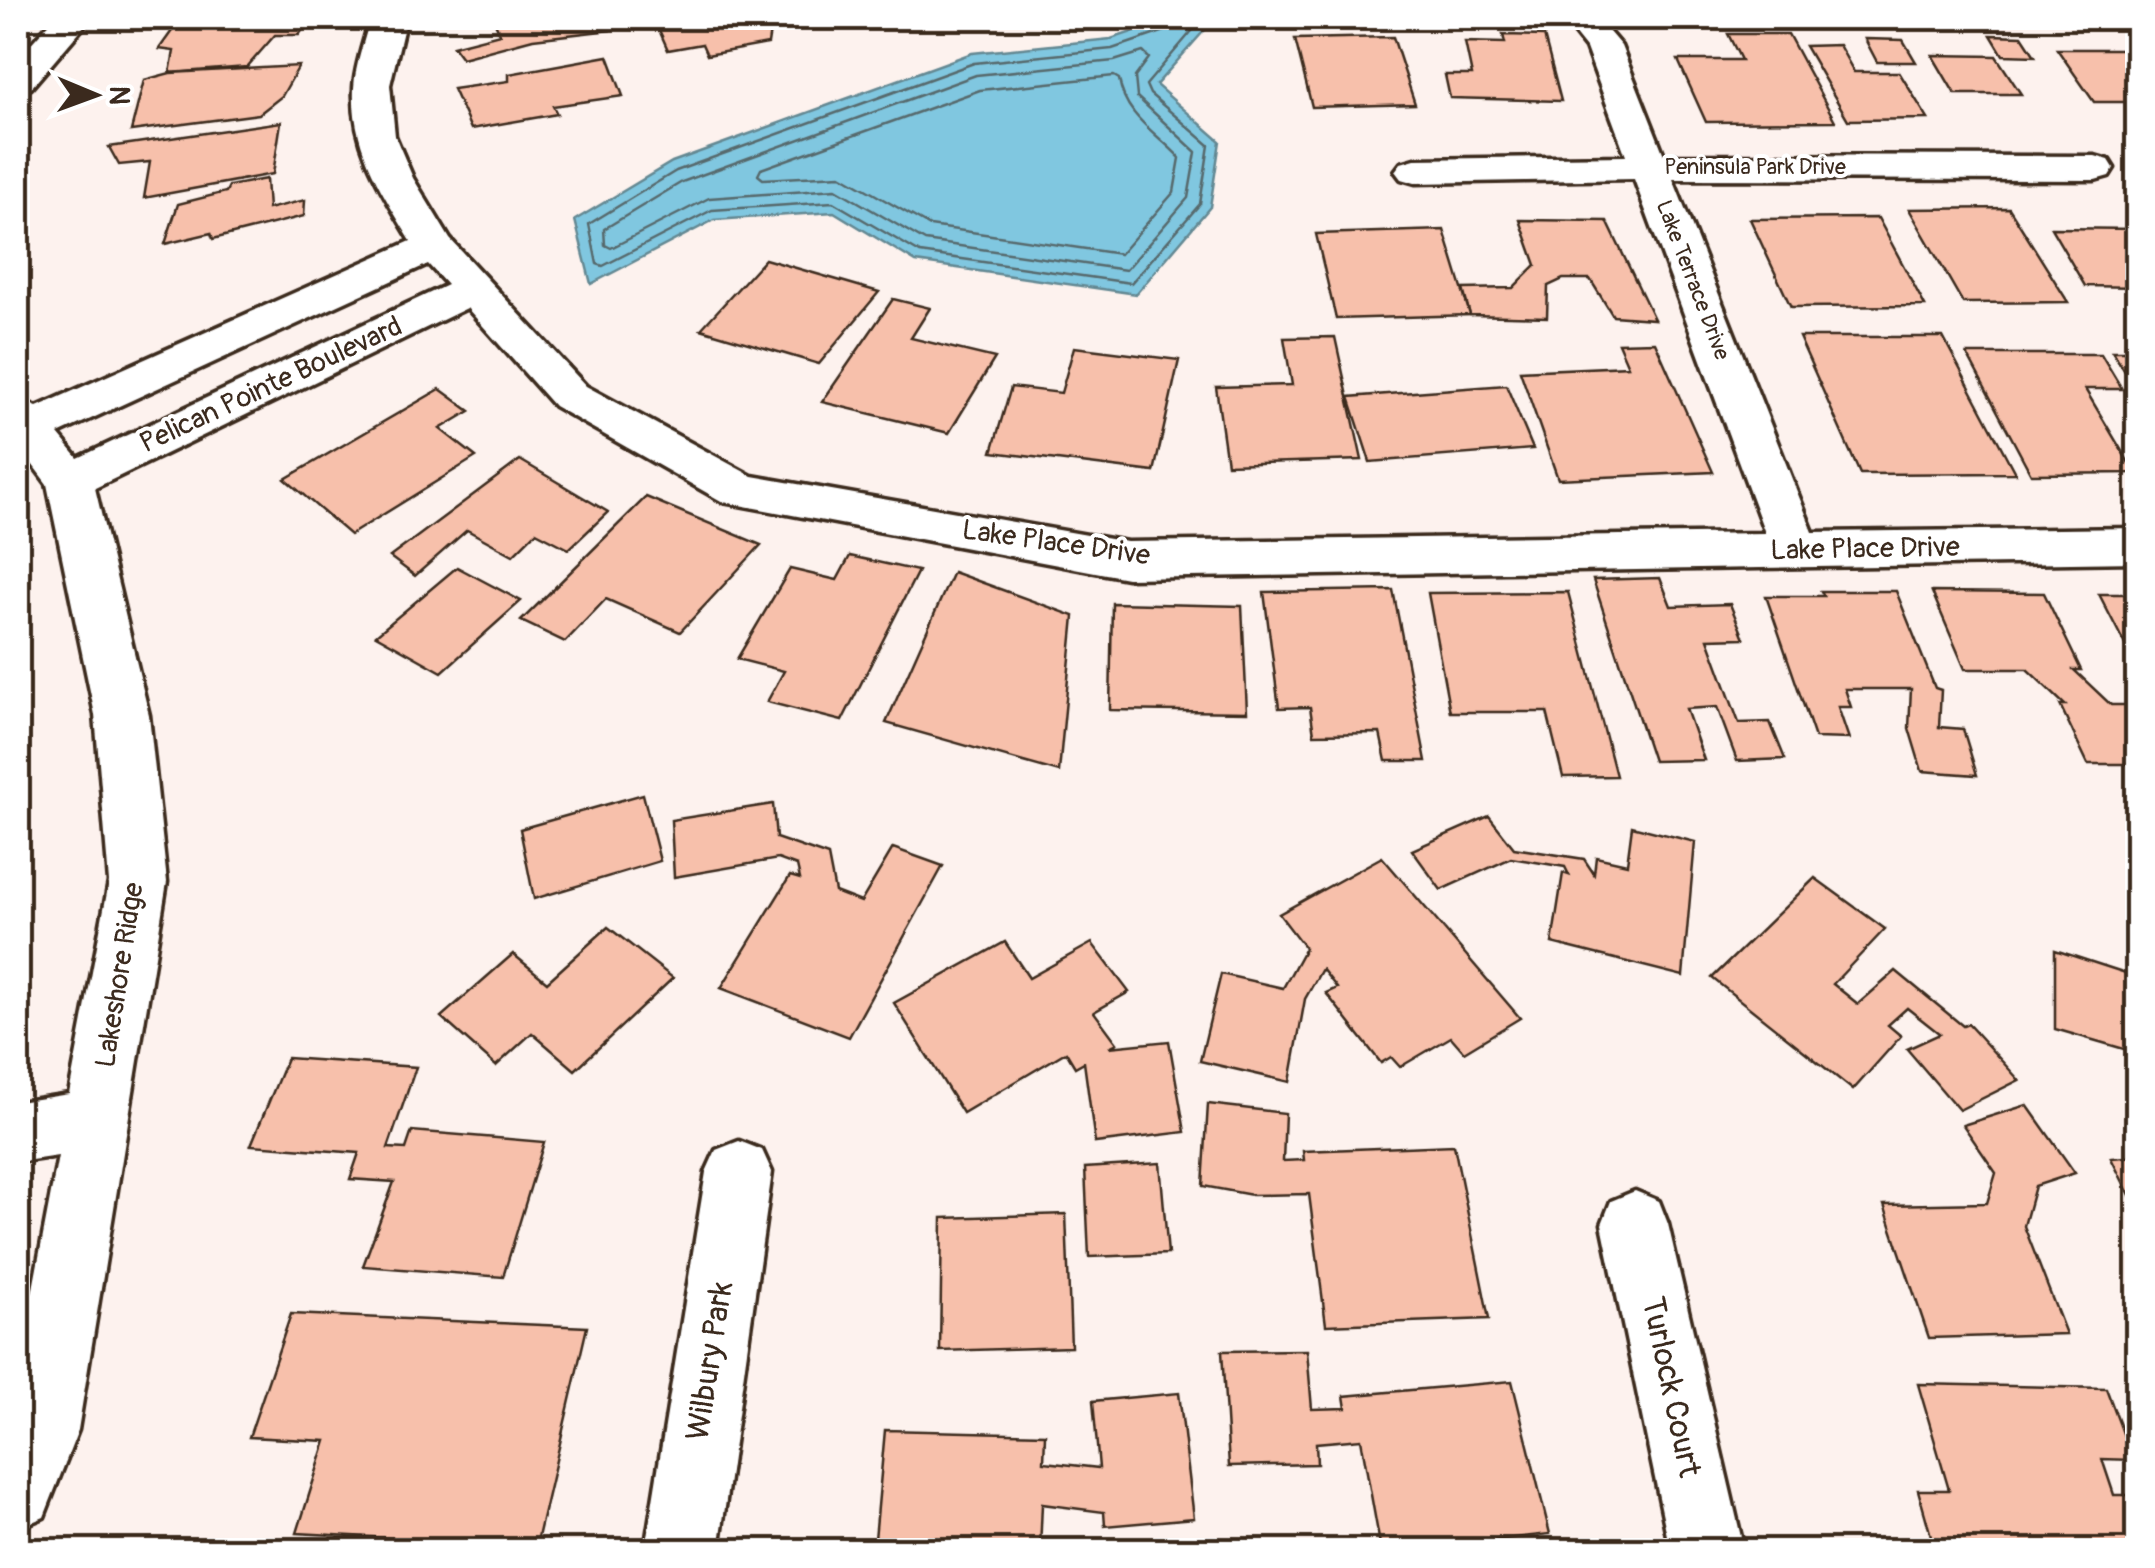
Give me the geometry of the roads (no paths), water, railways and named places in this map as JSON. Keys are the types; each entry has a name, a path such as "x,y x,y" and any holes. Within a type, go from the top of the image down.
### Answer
{"street":[{"path":"18,80 74,18"},
{"name":"Lake Place Drive","path":"388,18 372,85 376,136 393,178 434,246 570,396 740,490 1127,560 2138,546"},
{"name":"Lake Terrace Drive","path":"1579,18 1603,46 1794,549"},
{"name":"Peninsula Park Drive","path":"1415,172 1650,167 2094,168"},
{"name":"Pelican Pointe Boulevard","path":"24,421 434,246"},
{"name":"Pelican Pointe Boulevard","path":"70,481 473,289"},
{"name":"Lakeshore Ridge","path":"18,1491 42,1430 138,882 122,715 70,481 24,421"},
{"path":"18,1132 97,1119"},
{"name":"Wilbury Park","path":"682,1550 739,1172"},
{"name":"Turlock Court","path":"1635,1224 1707,1550"}],"water":[{"path":"1174,18 1409,18 1406,23 1211,23 1156,85 1220,141 1210,207 1136,294 916,262 834,212 714,220 591,284 575,220 672,162 972,53 1111,39"}]}
